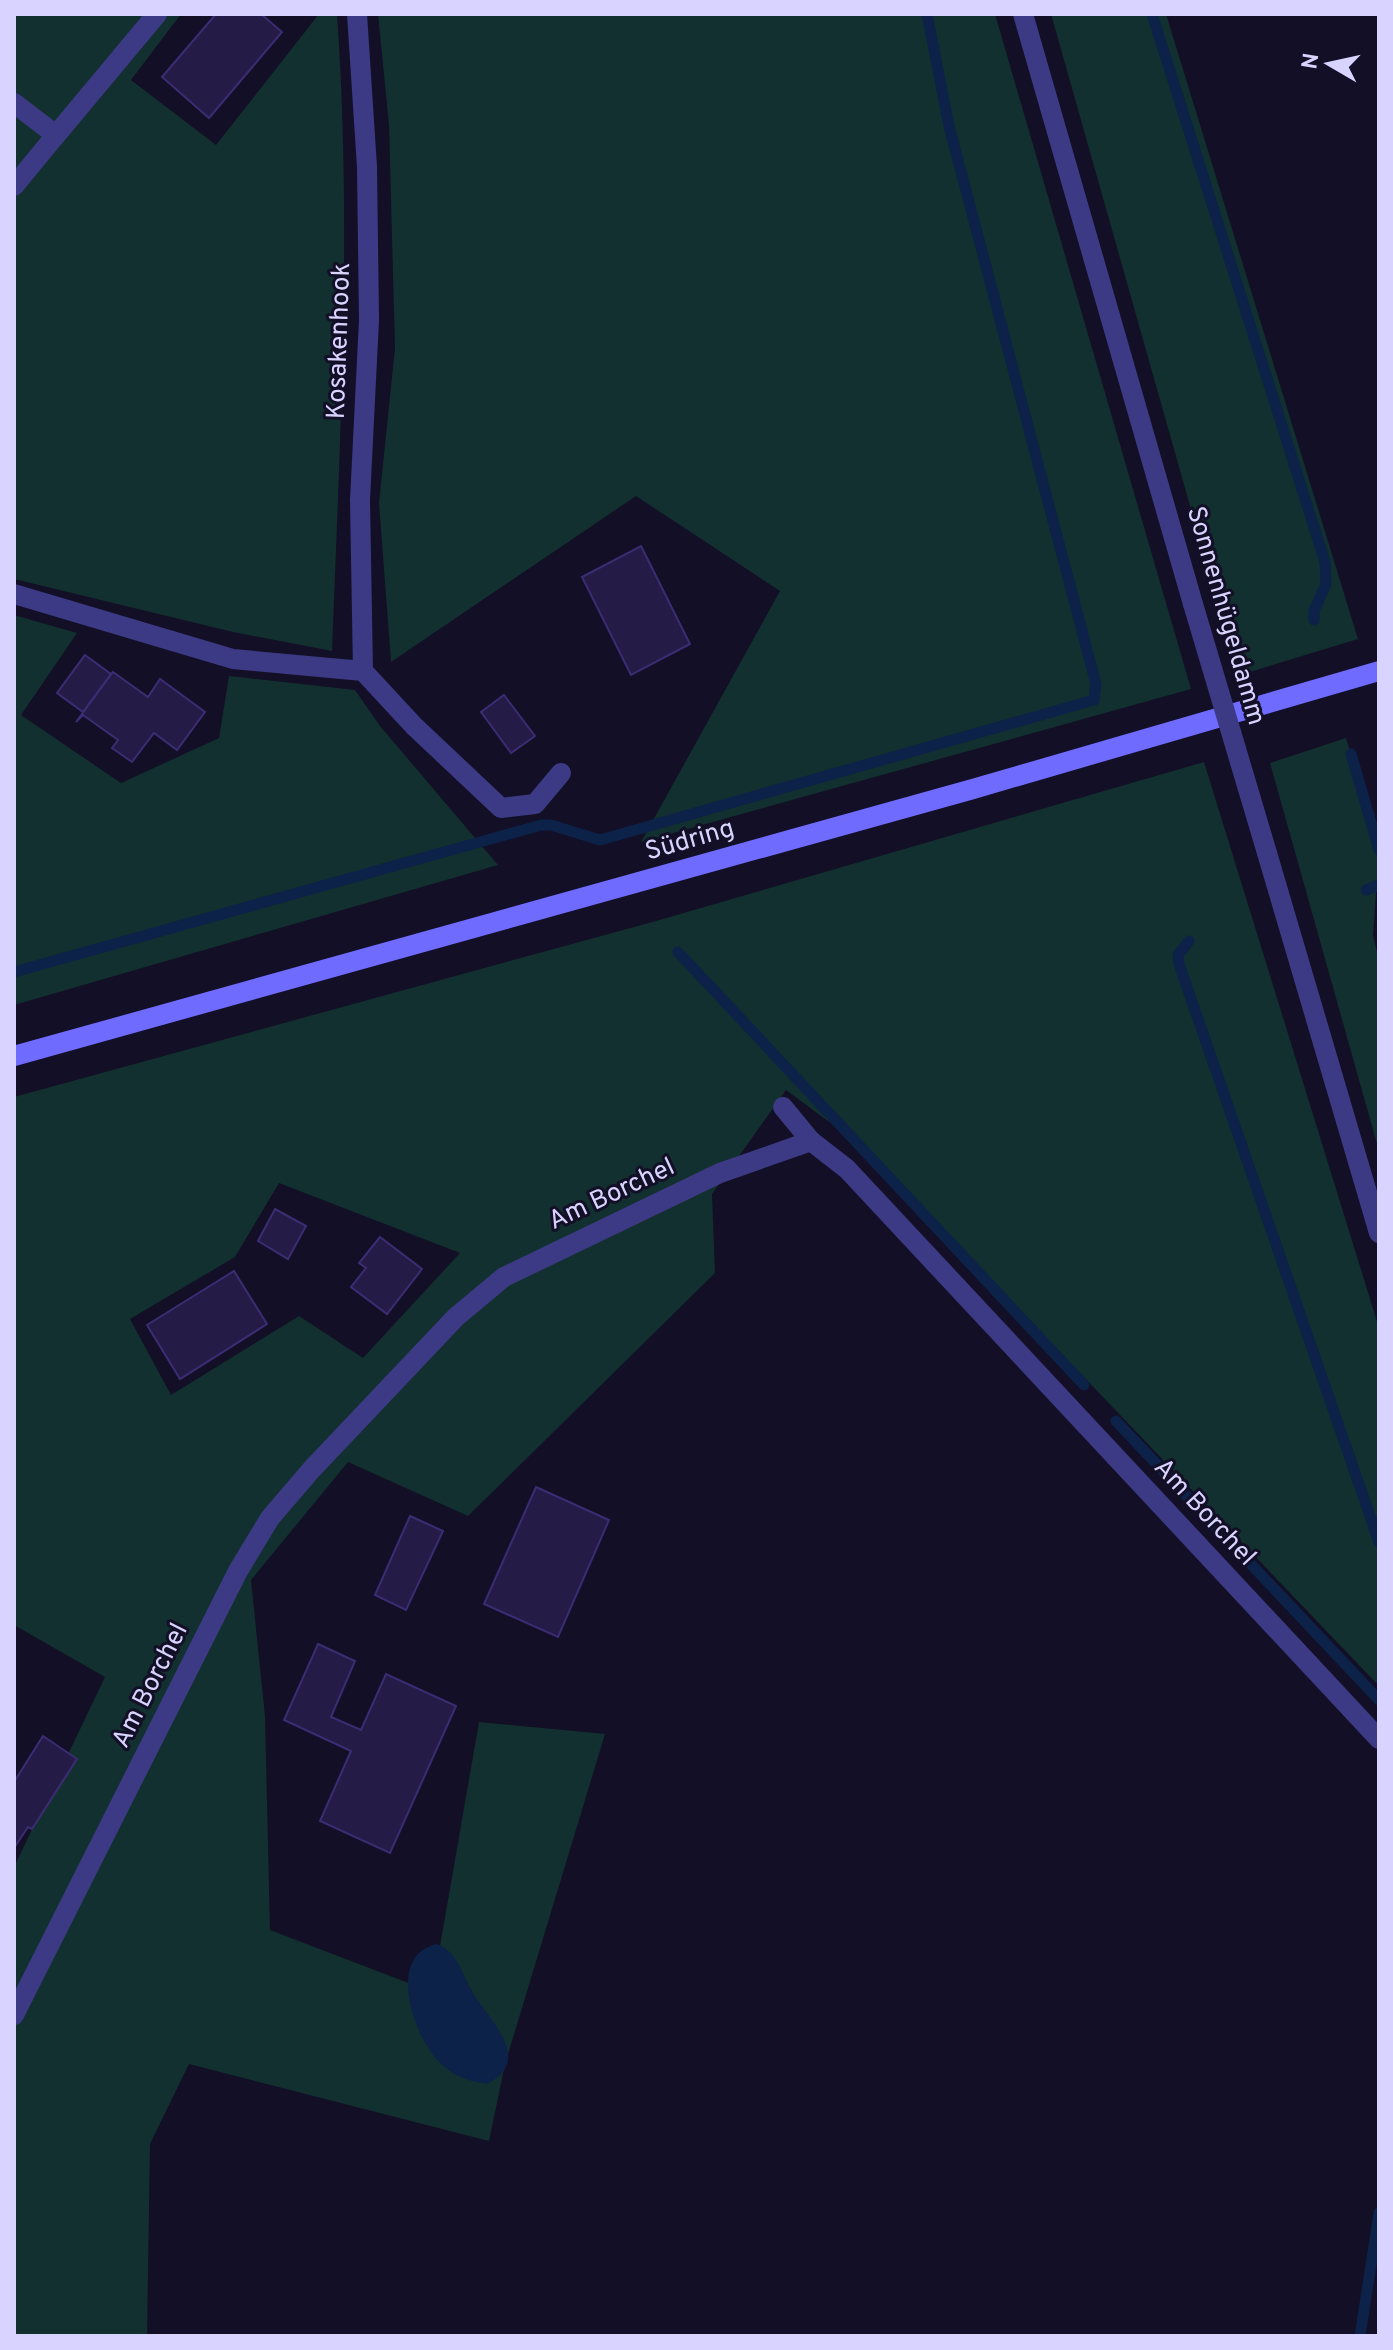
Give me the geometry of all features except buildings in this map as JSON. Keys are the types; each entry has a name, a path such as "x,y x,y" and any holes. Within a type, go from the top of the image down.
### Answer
{"main road":[{"name":"Südring","path":"14,1056 973,789 1379,671"}],"street":[{"path":"14,186 157,14"},
{"name":"Kosakenhook","path":"357,14 367,167 369,320 360,500 363,671"},
{"name":"Sonnenhügeldamm","path":"1023,14 1379,1233"},
{"path":"14,103 56,135"},
{"path":"14,594 233,659 363,671 414,726 501,808 535,804 561,773"},
{"path":"783,1107 811,1141"},
{"name":"Am Borchel","path":"14,2015 238,1571 270,1518 312,1469 456,1317 504,1277 720,1173 811,1141 847,1169 1379,1739"}],"green space":[{"path":"14,14 181,14 131,80 216,145 319,14 337,14 344,252 332,651 233,632 14,579"},
{"path":"378,14 995,14 1191,689 641,842 780,591 636,496 391,662 379,503 395,348 389,125"},
{"path":"1051,14 1166,14 1358,639 1243,674 1196,527"},
{"path":"14,615 77,633 21,715 121,783 219,738 229,676 355,690 380,726 498,865 14,1005"},
{"path":"1346,738 1379,850 1373,935 1379,961 1379,1151 1270,763"},
{"path":"1204,762 1379,1328 1379,1686 867,1150 786,1090 712,1194 715,1273 468,1516 348,1462 251,1580 265,1716 270,1930 432,1992 479,1722 605,1734 505,2064 489,2141 189,2064 150,2144 147,2336 14,2336 14,1867 105,1677 14,1625 14,1097 656,921","holes":["279,1183 460,1253 363,1358 299,1316 171,1395 130,1319 235,1257"]}],"water":[{"path":"437,1944 455,1958 473,1993 504,2040 508,2052 507,2063 501,2074 487,2084 462,2078 441,2064 422,2037 414,2018 408,1980 412,1964 421,1951"}],"waterway":[{"path":"14,972 541,825 551,825 600,840 1094,700 1096,684 949,126 927,14"},
{"path":"1152,14 1325,562 1326,584 1314,611 1314,620"},
{"path":"1351,754 1379,850"},
{"path":"1366,890 1379,885"},
{"path":"1189,941 1178,955 1179,964 1379,1542"},
{"path":"678,952 1084,1385"},
{"path":"1116,1421 1379,1700"},
{"path":"1360,2336 1379,2213"}]}
